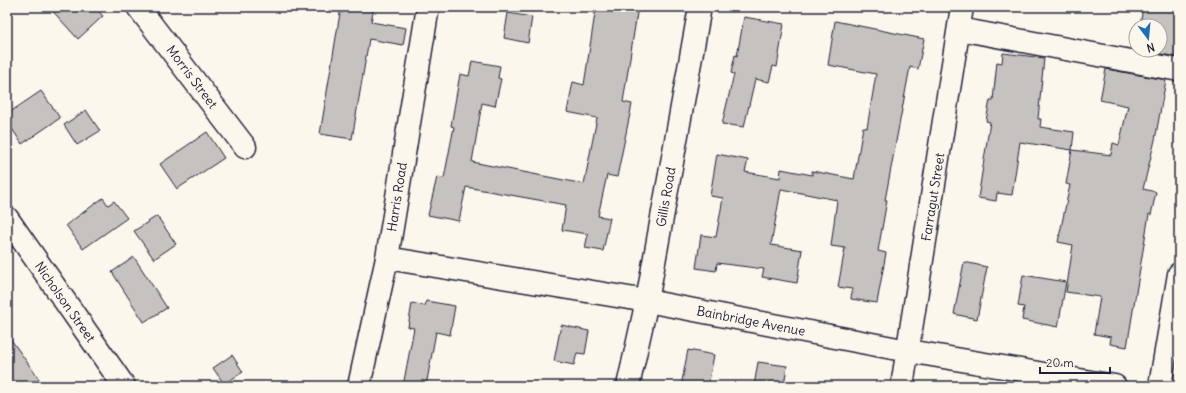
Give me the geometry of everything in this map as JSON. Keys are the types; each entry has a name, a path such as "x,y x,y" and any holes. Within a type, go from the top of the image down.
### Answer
{"street":[{"name":"Morris Street","path":"138,7 245,148"},
{"name":"Harris Road","path":"359,386 387,258 428,7"},
{"name":"Gillis Road","path":"628,386 647,301 700,7"},
{"name":"Farragut Street","path":"902,386 962,7"},
{"path":"959,29 1179,70"},
{"name":"Nicholson Street","path":"7,218 124,386"},
{"name":"Bainbridge Avenue","path":"387,258 647,301 908,351 1115,386"},
{"path":"1160,386 1179,274"}],"building":[{"path":"49,7 94,7 103,16 78,39"},
{"path":"341,7 374,7 371,22 406,28 403,45 369,39 352,139 320,134"},
{"path":"596,7 638,7 623,102 632,104 617,177 607,175 598,216 610,218 603,251 585,248 588,234 562,230 566,205 466,187 459,221 428,215 437,177 444,178 454,127 451,126 460,74 469,76 472,61 500,66 498,78 501,79 495,106 482,103 472,162 584,184 597,118 567,112 573,82 584,85"},
{"path":"1143,7 1179,7 1179,47 1177,57 1168,55 1168,18 1141,18"},
{"path":"508,13 532,17 528,43 504,38"},
{"path":"744,17 784,24 777,67 773,66 769,82 755,79 744,127 722,124 734,74 731,73 735,55 737,56"},
{"path":"835,21 924,39 918,69 910,67 885,200 887,200 878,251 886,253 877,303 851,299 852,289 838,287 845,248 831,246 837,200 781,189 771,245 802,250 797,283 762,277 764,269 717,263 716,271 696,268 701,235 716,237 723,198 710,196 717,154 748,160 745,172 780,178 781,169 812,175 812,171 854,179 863,127 867,128 876,74 828,65"},
{"path":"1003,53 1044,58 1038,119 1041,119 1040,127 1074,132 1072,150 1020,142 1012,195 997,193 996,201 978,198 990,122 986,121 990,100 993,100 997,62 1002,63"},
{"path":"1106,69 1166,80 1155,140 1143,189 1156,192 1151,215 1149,214 1127,347 1110,344 1111,337 1094,334 1100,297 1066,292 1073,245 1058,242 1070,185 1066,184 1072,150 1111,155 1113,143 1119,145 1128,106 1100,100"},
{"path":"41,91 60,118 22,144 7,121 7,114"},
{"path":"86,110 100,131 77,145 64,125"},
{"path":"207,132 224,158 177,189 160,164"},
{"path":"103,198 108,205 114,201 127,218 83,249 66,225"},
{"path":"157,216 176,244 154,259 134,231"},
{"path":"134,257 167,308 144,322 112,272"},
{"path":"964,262 987,267 977,319 954,314"},
{"path":"1023,275 1066,282 1058,327 1022,320 1024,307 1018,306"},
{"path":"426,301 455,306 450,335 436,332 426,386 403,386 414,328 408,327 412,303 425,306"},
{"path":"561,325 589,331 585,354 577,353 574,365 554,361"},
{"path":"7,334 44,386 7,386"},
{"path":"688,350 714,355 708,386 681,386"},
{"path":"232,355 243,372 224,384 213,368"},
{"path":"758,362 787,366 784,386 754,386"}]}
